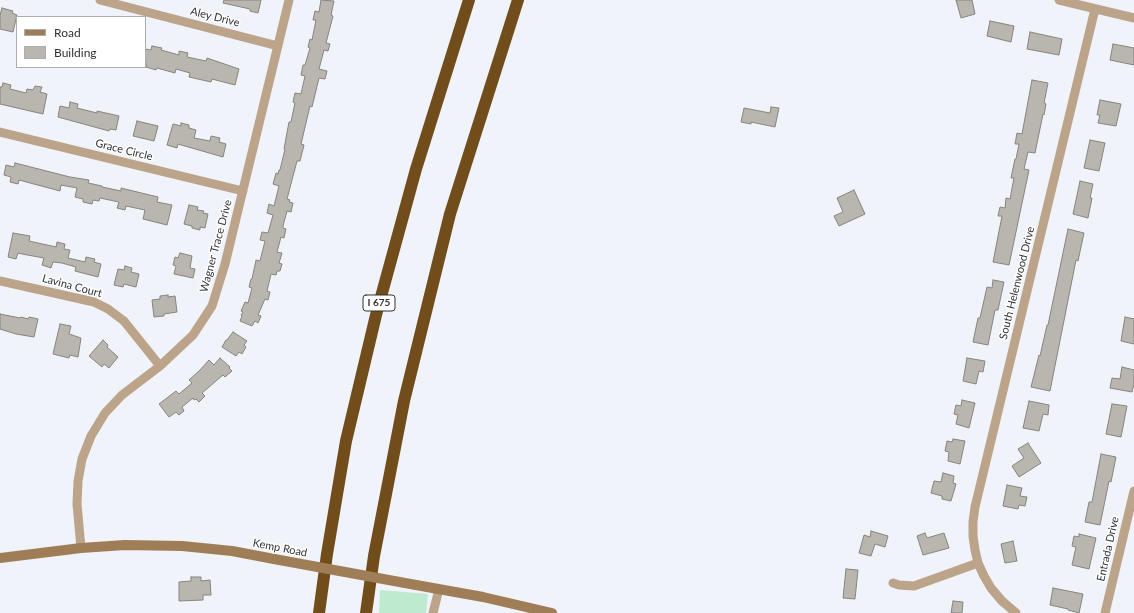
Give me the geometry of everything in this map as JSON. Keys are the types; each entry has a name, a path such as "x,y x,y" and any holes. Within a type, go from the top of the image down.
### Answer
{"highway":[{"name":"I 675","path":"319,613 327,554 346,441 376,315 416,169 469,0"},
{"path":"366,613 374,556 404,401 448,221 518,0"}],"main road":[{"name":"Kemp Road","path":"0,558 81,548 125,545 182,546 232,551 483,597 552,613"}],"street":[{"name":"Aley Drive","path":"100,0 278,46"},
{"name":"Wagner Trace Drive","path":"81,548 77,504 78,481 82,460 104,413 122,395 160,366 192,335 212,306 225,264 289,0"},
{"path":"1059,0 1134,18"},
{"name":"South Helenwood Drive","path":"1016,613 1002,601 991,588 984,576 978,563 975,550 973,522 975,507 1095,8"},
{"name":"Grace Circle","path":"0,132 243,191"},
{"name":"Lavina Court","path":"0,281 94,302 124,321 160,366"},
{"name":"Entrada Drive","path":"1105,613 1134,491"},
{"path":"893,583 898,585 914,586 978,563"},
{"path":"433,613 440,589"}],"green space":[{"path":"380,590 428,594 426,613 379,613"}],"building":[{"path":"224,0 261,0 258,13 250,11 250,9 223,3"},
{"path":"321,0 334,1 331,15 333,16 326,43 330,44 328,51 324,50 319,69 327,71 325,79 319,78 312,107 310,106 301,144 304,145 300,161 297,161 287,199 290,200 289,202 293,203 291,212 287,211 283,226 283,228 286,229 284,238 281,237 277,252 282,253 279,263 282,264 280,271 277,271 276,275 271,274 267,291 270,292 268,300 265,299 258,315 261,316 258,323 255,321 252,326 240,321 243,312 241,311 245,302 248,303 252,288 249,287 256,260 260,261 265,241 260,240 262,232 268,233 273,215 267,213 269,204 274,206 279,186 273,184 276,173 278,174 280,170 289,122 291,122 295,103 293,102 295,93 301,94 305,76 301,75 303,65 305,65 310,48 308,47 310,39 312,40 316,20 313,20 315,11 319,12"},
{"path":"956,0 972,0 975,14 961,18"},
{"path":"2,8 13,11 12,13 17,15 13,32 0,29 0,15"},
{"path":"990,21 1014,26 1011,42 987,36"},
{"path":"1030,32 1062,39 1059,55 1027,49"},
{"path":"1113,44 1134,48 1134,65 1110,60"},
{"path":"152,46 162,48 161,50 179,55 179,51 188,53 187,57 206,61 207,58 239,69 235,85 212,79 211,82 189,77 190,73 176,69 175,73 157,68 156,70 146,67 146,49 151,50"},
{"path":"1032,80 1048,83 1044,103 1046,104 1035,153 1028,152 1024,169 1029,170 1009,265 993,262 1002,216 998,216 1000,207 1005,208 1006,198 1010,199 1014,178 1011,178 1019,144 1015,144 1017,133 1022,134"},
{"path":"3,83 11,85 10,89 26,93 27,89 33,90 35,86 42,87 40,92 47,94 43,114 0,104 0,87 2,87"},
{"path":"1100,100 1121,104 1116,126 1098,123 1100,115 1097,115"},
{"path":"70,102 78,104 77,108 119,116 116,130 110,129 109,131 58,117 60,106 69,108"},
{"path":"771,107 779,108 775,127 751,122 751,124 741,122 744,108 770,113"},
{"path":"137,121 158,126 154,141 133,136"},
{"path":"181,123 189,125 189,128 196,130 194,138 210,141 211,136 220,138 219,142 226,144 223,157 178,144 177,148 167,145 173,124 181,126"},
{"path":"1090,140 1105,143 1099,171 1084,168"},
{"path":"15,163 70,177 89,180 88,183 102,187 121,191 121,188 158,197 157,202 172,205 167,225 143,219 145,210 126,206 125,210 117,208 119,202 100,198 99,201 93,200 92,204 83,202 83,199 75,197 77,188 61,185 60,191 19,180 18,184 10,182 11,177 4,175 6,165 14,167"},
{"path":"1080,181 1093,184 1088,218 1073,214"},
{"path":"854,190 865,214 839,226 834,216 843,212 837,198"},
{"path":"189,205 198,207 197,210 204,211 203,213 208,214 205,228 200,227 200,230 184,224"},
{"path":"1068,229 1084,233 1078,261 1076,260 1050,391 1031,387 1048,325"},
{"path":"13,233 30,236 29,241 56,247 57,242 65,244 64,249 70,250 68,258 85,262 86,257 95,259 94,262 101,264 98,277 75,271 76,267 62,263 53,262 51,268 42,265 44,258 18,253 16,259 8,257"},
{"path":"180,253 192,256 190,268 195,269 193,278 174,274 176,266 173,265 175,257 178,258"},
{"path":"125,266 132,268 131,272 139,274 136,287 124,284 123,287 114,285 118,269 124,270"},
{"path":"993,280 1004,282 998,310 995,310 988,345 973,342 987,287 992,288"},
{"path":"168,295 168,297 175,296 177,312 154,317 152,300 160,299 160,296"},
{"path":"0,314 20,318 28,319 29,317 38,319 34,337 16,334 0,329"},
{"path":"1125,317 1134,319 1134,344 1121,341"},
{"path":"60,324 71,326 69,334 81,338 78,357 70,355 69,358 53,354"},
{"path":"233,332 247,341 244,345 246,347 242,354 239,352 236,356 222,347"},
{"path":"103,340 108,345 107,347 118,357 109,368 104,364 102,367 89,356"},
{"path":"220,358 230,367 229,368 232,371 225,377 223,375 202,393 205,396 199,402 193,398 182,407 184,411 179,415 176,412 169,417 159,404 176,391 179,394 192,383 189,380 209,360 214,365"},
{"path":"967,358 985,361 983,372 979,371 976,384 963,381"},
{"path":"1122,367 1134,370 1134,384 1132,392 1110,388 1112,378 1120,379"},
{"path":"962,400 975,403 969,428 956,424 958,415 954,414 956,405 961,406"},
{"path":"1029,401 1049,405 1048,415 1043,414 1039,431 1023,428"},
{"path":"1112,404 1127,406 1121,437 1106,434"},
{"path":"953,439 965,441 960,464 948,461 949,452 945,451 947,441 952,442"},
{"path":"1028,443 1041,463 1019,477 1012,466 1024,458 1018,449"},
{"path":"1101,454 1116,457 1111,482 1109,481 1100,525 1085,522 1089,502 1092,502"},
{"path":"943,473 954,476 953,483 956,484 951,501 942,499 942,496 931,493 934,481 941,482"},
{"path":"1007,485 1022,488 1020,496 1027,497 1025,506 1019,505 1018,509 1003,506"},
{"path":"871,531 888,536 885,547 875,544 871,556 859,553 864,535 870,537"},
{"path":"925,533 927,538 944,533 949,548 923,555 917,536"},
{"path":"1079,534 1096,538 1089,569 1072,565 1076,547 1072,546 1074,536 1079,537"},
{"path":"1013,541 1017,561 1005,563 1001,544"},
{"path":"846,569 858,570 855,599 843,598"},
{"path":"191,577 201,577 201,581 210,580 211,595 203,595 203,600 179,601 179,582 191,581"},
{"path":"1053,588 1083,594 1079,613 1050,605"},
{"path":"953,601 963,602 962,613 951,613"}]}
